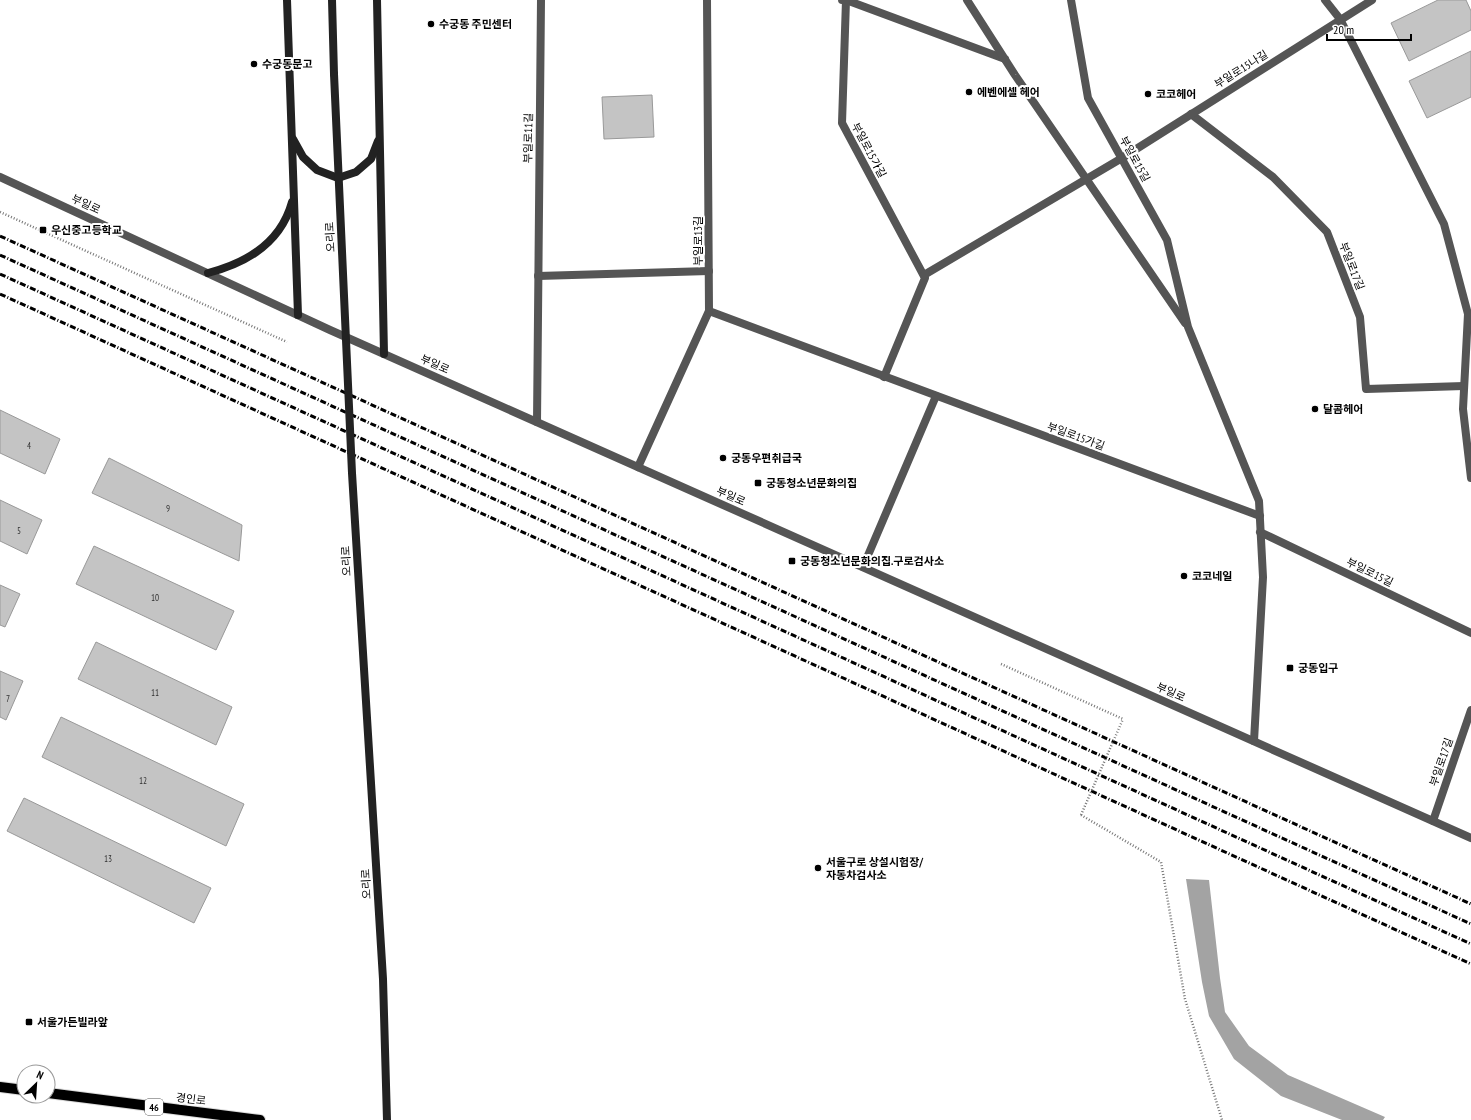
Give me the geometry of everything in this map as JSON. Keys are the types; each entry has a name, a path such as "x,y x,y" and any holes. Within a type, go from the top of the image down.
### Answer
{"main road":[{"path":"287,0 295,193 298,315"},
{"name":"오리로","path":"332,0 352,473 383,978 387,1120"},
{"path":"377,0 384,354"},
{"path":"292,136 303,156 317,170 338,178 356,172 371,159 380,138"},
{"path":"208,273 240,262 266,245 283,224 290,212 295,193"},
{"path":"0,1087 16,1089"},
{"name":"경인로","path":"56,1094 260,1120"}],"street":[{"name":"부일로11길","path":"537,422 541,0"},
{"name":"부일로13길","path":"638,467 709,312 707,0"},
{"path":"841,0 846,0 1005,59"},
{"name":"부일로15가길","path":"846,0 842,123 924,275"},
{"name":"부일로15길","path":"967,0 1086,179 1188,327"},
{"name":"부일로15길","path":"1071,0 1088,98 1167,240 1188,327 1259,501 1263,577 1254,741"},
{"path":"1325,0 1340,19 1444,224 1468,314 1463,409 1471,478"},
{"name":"부일로15나길","path":"1122,158 1372,0"},
{"name":"부일로17길","path":"1191,114 1272,178 1327,232 1360,317 1366,389 1464,386"},
{"path":"884,377 926,278 924,275 1122,158"},
{"name":"부일로","path":"0,177 384,354 1471,838"},
{"path":"538,276 709,271"},
{"name":"부일로15가길","path":"709,312 1260,516"},
{"path":"863,567 936,396"},
{"name":"부일로15길","path":"1260,532 1471,632"},
{"name":"부일로17길","path":"1433,821 1471,710"}],"path":[{"path":"0,212 287,342"},
{"path":"1001,664 1123,719 1082,815 1161,862 1185,999 1222,1120"}],"shaded area":[{"path":"1186,879 1209,880 1225,1012 1249,1046 1288,1075 1385,1117 1383,1120 1342,1120 1281,1096 1234,1059 1209,1016 1202,982"}],"building":[{"path":"1438,0 1466,0 1471,11 1471,30 1409,61 1391,23"},
{"path":"1471,51 1471,97 1427,118 1409,81"},
{"path":"652,95 654,137 604,139 602,97"},
{"path":"0,410 60,439 45,474 0,453"},
{"path":"109,458 242,525 239,561 92,493"},
{"path":"0,500 42,520 27,554 0,541"},
{"path":"94,546 234,611 216,650 76,584"},
{"path":"0,585 20,594 5,627 0,625"},
{"path":"96,642 232,707 216,745 78,679"},
{"path":"0,671 23,681 6,720 0,717"},
{"path":"61,717 244,804 226,846 42,757"},
{"path":"24,798 211,888 194,923 7,831"}],"railway":[{"path":"0,236 1471,904"},
{"path":"0,255 1471,924"},
{"path":"0,274 1471,944"},
{"path":"0,294 1471,964"}],"place":[{"name":"수궁동 주민센터","path":"431,24"},
{"name":"수궁동문고","path":"254,64"},
{"name":"에벤에셀 헤어","path":"969,92"},
{"name":"코코헤어","path":"1148,94"},
{"name":"우신중고등학교","path":"43,230"},
{"name":"달콤헤어","path":"1315,409"},
{"name":"궁동우편취급국","path":"723,458"},
{"name":"궁동청소년문화의집","path":"758,483"},
{"name":"궁동청소년문화의집.구로검사소","path":"792,561"},
{"name":"코코네일","path":"1184,576"},
{"name":"궁동입구","path":"1290,668"},
{"name":"서울구로 상설시험장/ 자동차검사소","path":"818,868"},
{"name":"서울가든빌라앞","path":"29,1022"}]}
